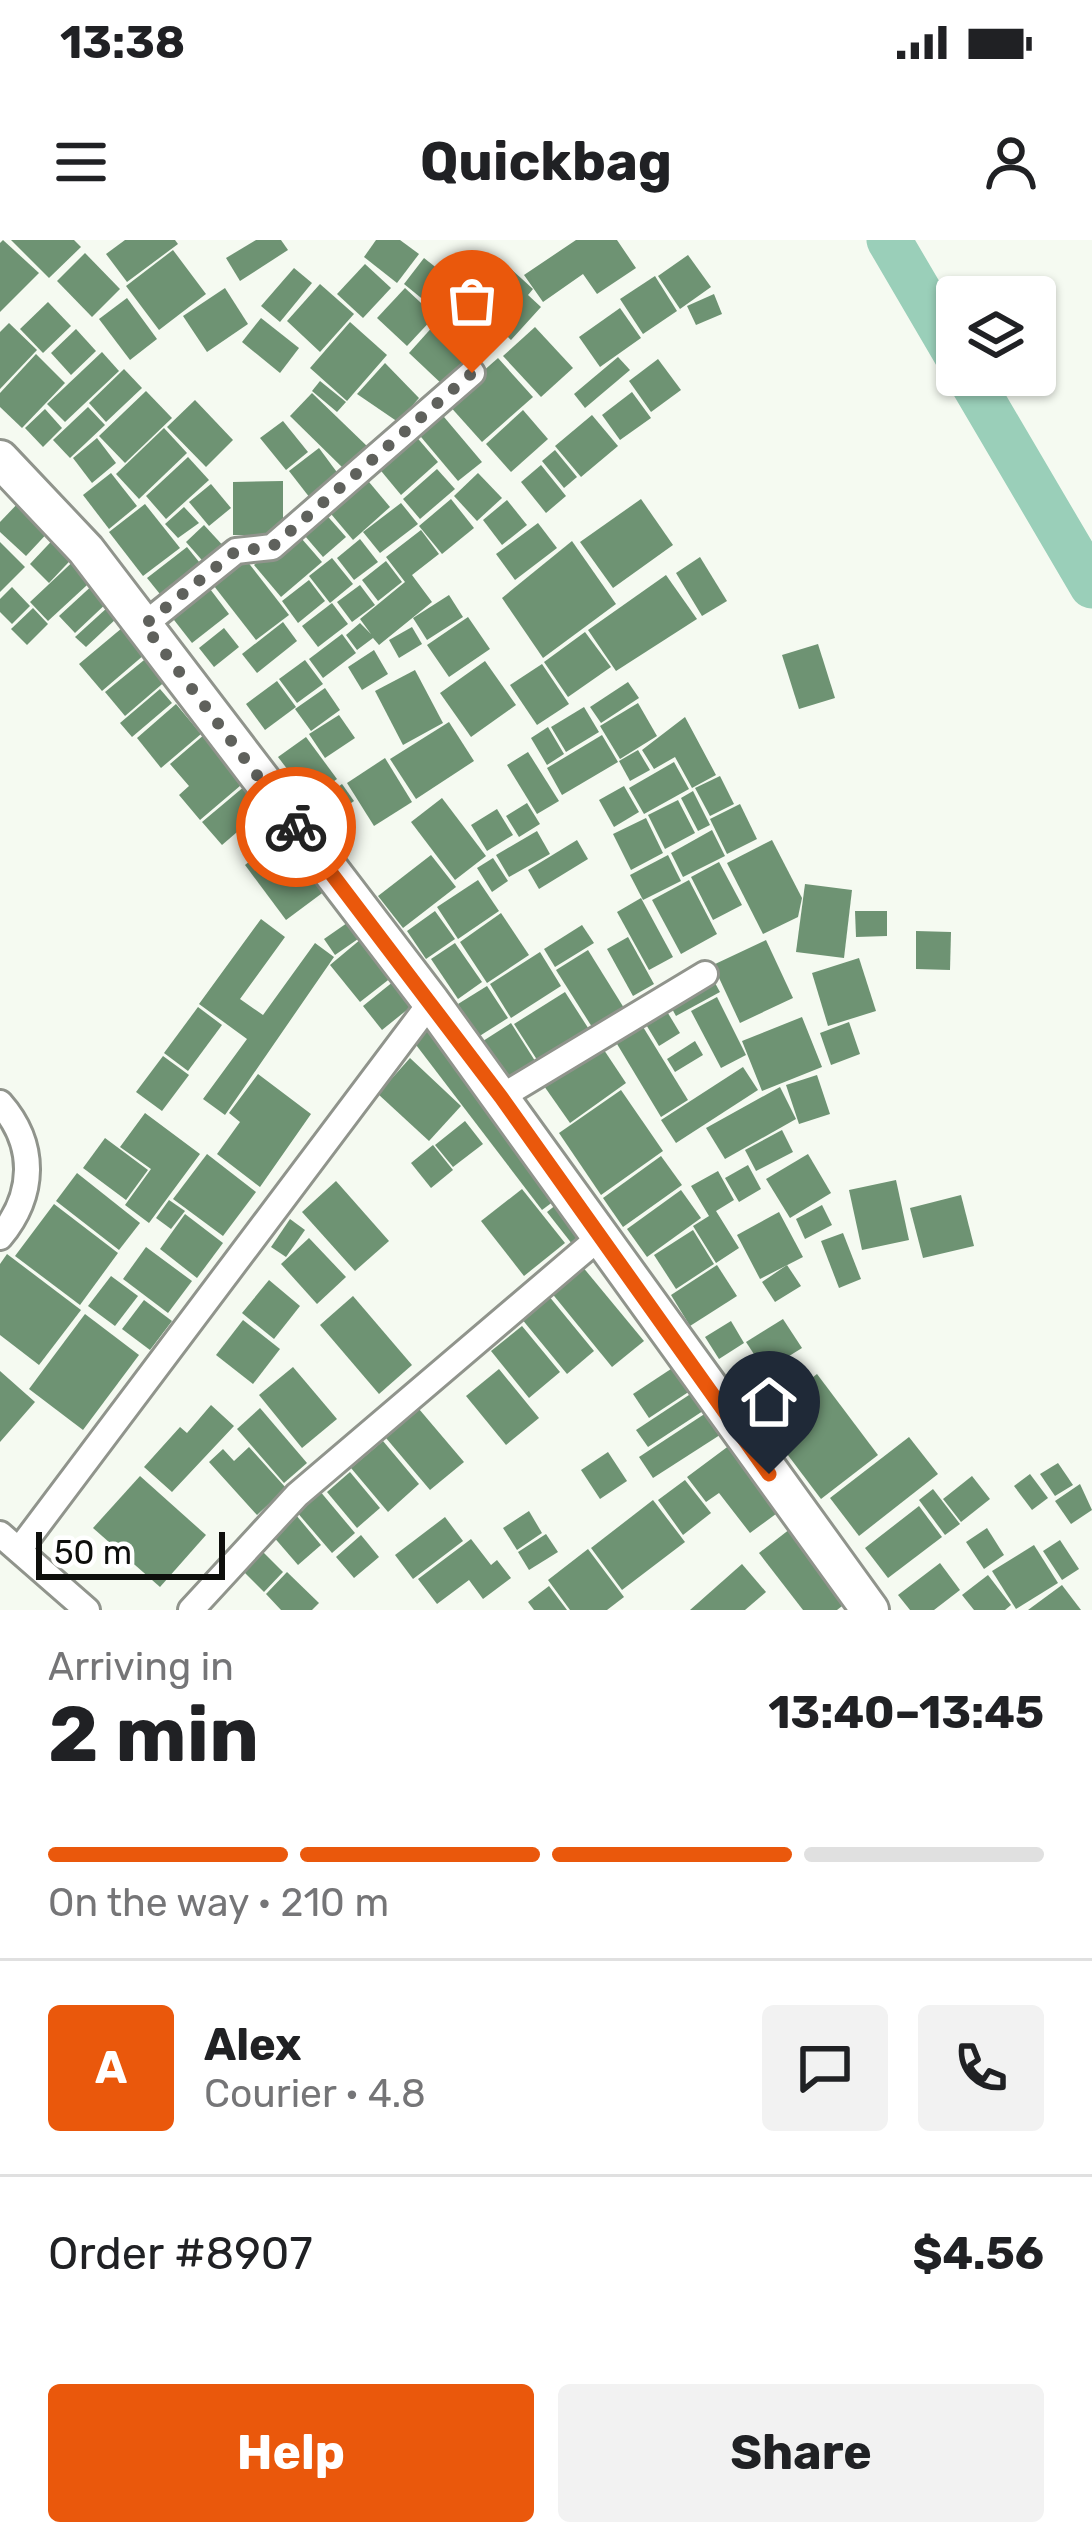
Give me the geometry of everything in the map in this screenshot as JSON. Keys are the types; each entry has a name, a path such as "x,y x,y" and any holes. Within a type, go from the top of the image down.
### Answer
{"main road":[{"path":"0,459 86,550 431,1002 870,1610"}],"street":[{"path":"144,625 236,551 272,547 472,373"},
{"path":"501,1097 705,974"},
{"path":"87,1610 9,1542 431,1002"},
{"path":"0,1103 25,1140 28,1164 21,1211 0,1237"},
{"path":"191,1610 288,1503 601,1236"}],"building":[{"path":"3,240 39,273 0,312 0,243"},
{"path":"11,240 74,240 81,247 49,278"},
{"path":"125,240 175,240 178,244 127,282 106,254"},
{"path":"256,240 281,240 288,250 240,281 226,258"},
{"path":"376,240 400,240 419,254 397,283 364,257"},
{"path":"576,240 617,240 636,268 597,294 583,274 543,302 524,275"},
{"path":"173,250 206,294 159,330 126,286"},
{"path":"85,253 120,289 92,317 57,281"},
{"path":"688,255 711,287 680,309 658,276"},
{"path":"424,258 463,289 442,315 404,284"},
{"path":"499,258 533,289 528,295 541,307 511,340 465,296"},
{"path":"365,264 391,288 363,318 337,294"},
{"path":"294,268 312,283 280,322 261,306"},
{"path":"655,276 677,311 643,334 620,299"},
{"path":"320,284 354,314 320,352 287,321"},
{"path":"225,288 248,324 207,352 183,316"},
{"path":"405,288 435,316 407,346 377,318"},
{"path":"714,294 722,314 696,325 687,306"},
{"path":"127,298 157,339 130,360 99,319"},
{"path":"462,298 498,330 477,355 441,322"},
{"path":"48,302 71,326 43,353 20,329"},
{"path":"620,308 641,338 600,367 579,337"},
{"path":"261,318 299,348 280,373 242,342"},
{"path":"350,322 387,355 347,401 310,368"},
{"path":"9,323 37,350 0,389 0,332"},
{"path":"435,324 471,357 444,386 409,353"},
{"path":"535,327 573,368 541,397 503,356"},
{"path":"76,329 96,351 71,375 51,353"},
{"path":"102,352 119,371 65,422 47,404"},
{"path":"36,354 65,383 22,428 0,407 0,393"},
{"path":"618,357 630,370 585,408 574,394"},
{"path":"498,358 533,397 482,442 447,403"},
{"path":"658,359 681,390 651,412 629,381"},
{"path":"385,363 419,398 398,422 357,394"},
{"path":"124,369 142,388 106,422 89,403"},
{"path":"320,381 346,402 337,412 312,391"},
{"path":"146,391 172,418 125,463 99,436"},
{"path":"632,392 651,418 620,440 602,415"},
{"path":"312,393 369,448 346,471 290,416"},
{"path":"195,400 233,440 206,467 167,427"},
{"path":"88,407 105,425 70,458 53,440"},
{"path":"45,409 62,428 43,447 25,428"},
{"path":"523,410 548,439 511,472 486,444"},
{"path":"439,411 482,462 458,481 416,431"},
{"path":"592,415 618,446 581,477 555,446"},
{"path":"283,421 308,452 286,470 260,438"},
{"path":"164,428 187,453 139,499 116,474"},
{"path":"414,434 438,462 401,495 377,466"},
{"path":"97,438 116,463 92,483 73,458"},
{"path":"319,448 339,475 310,498 289,471"},
{"path":"555,450 577,477 564,488 542,461"},
{"path":"188,457 209,480 166,519 146,496"},
{"path":"541,465 566,496 546,513 521,482"},
{"path":"437,469 455,489 420,519 403,499"},
{"path":"111,473 137,506 109,529 83,495"},
{"path":"478,473 502,498 477,521 454,496"},
{"path":"364,476 390,507 353,540 326,508"},
{"path":"283,481 283,535 233,535 233,482"},
{"path":"211,484 231,508 209,526 189,502"},
{"path":"23,498 53,527 26,556 0,532 0,522"},
{"path":"451,499 474,528 442,554 419,526"},
{"path":"641,499 673,545 613,588 580,542"},
{"path":"507,500 527,525 502,545 483,520"},
{"path":"401,503 418,524 380,553 363,532"},
{"path":"145,504 180,548 143,576 109,532"},
{"path":"184,507 199,523 178,538 165,524"},
{"path":"322,510 346,537 323,557 299,529"},
{"path":"538,523 557,548 515,580 496,554"},
{"path":"204,525 227,550 208,567 186,542"},
{"path":"62,530 82,548 49,583 30,564"},
{"path":"421,530 439,554 412,575 432,602 379,645 373,638 357,650 346,635 360,623 371,634 360,619 405,582 386,557"},
{"path":"295,531 322,562 281,597 254,565"},
{"path":"360,539 378,562 354,580 337,558"},
{"path":"572,541 616,604 543,658 502,598"},
{"path":"0,542 25,567 0,592"},
{"path":"187,547 208,573 168,604 147,578"},
{"path":"240,552 289,615 256,640 207,577"},
{"path":"81,554 99,574 48,621 30,602"},
{"path":"700,557 727,601 702,616 676,573"},
{"path":"332,558 353,584 330,603 309,576"},
{"path":"386,561 402,582 378,601 362,580"},
{"path":"666,575 697,619 616,671 588,630"},
{"path":"309,580 325,601 298,623 282,601"},
{"path":"204,581 229,614 192,643 167,611"},
{"path":"96,582 111,599 75,633 59,616"},
{"path":"360,585 375,605 352,622 337,602"},
{"path":"12,587 30,606 12,624 0,612 0,599"},
{"path":"449,595 463,617 427,640 413,618"},
{"path":"332,603 348,624 318,647 302,626"},
{"path":"108,607 118,617 86,647 75,637"},
{"path":"33,608 48,624 27,645 11,629"},
{"path":"468,617 490,649 449,677 427,645"},
{"path":"283,622 297,641 257,673 242,654"},
{"path":"412,627 422,644 399,658 389,640"},
{"path":"122,628 144,655 102,691 79,664"},
{"path":"224,628 239,647 214,667 199,648"},
{"path":"585,632 611,667 568,697 544,662"},
{"path":"342,634 356,653 323,678 309,659"},
{"path":"818,644 835,698 799,709 782,655"},
{"path":"374,650 388,674 362,690 348,667"},
{"path":"149,656 168,679 125,716 105,692"},
{"path":"305,660 323,684 297,703 279,679"},
{"path":"485,661 516,705 471,737 440,693"},
{"path":"542,664 569,704 537,725 510,685"},
{"path":"415,670 443,723 403,745 375,691"},
{"path":"277,681 296,707 265,730 246,704"},
{"path":"628,682 639,698 601,723 590,707"},
{"path":"325,688 340,710 311,731 295,709"},
{"path":"160,689 172,703 132,737 120,723"},
{"path":"638,703 657,736 620,759 600,726"},
{"path":"176,704 201,734 161,768 137,738"},
{"path":"584,707 599,732 566,752 551,727"},
{"path":"339,715 355,738 325,758 309,734"},
{"path":"685,717 716,775 692,788 675,757 654,769 642,750"},
{"path":"449,722 474,761 416,799 390,759"},
{"path":"548,727 564,754 547,765 531,738"},
{"path":"212,728 247,780 200,820 179,795 189,786 170,764"},
{"path":"602,735 618,762 562,795 547,768"},
{"path":"306,737 337,779 310,799 278,757"},
{"path":"638,750 650,770 630,781 619,761"},
{"path":"528,752 559,801 537,814 507,765"},
{"path":"385,758 412,802 374,826 347,783"},
{"path":"674,762 689,789 644,814 629,788"},
{"path":"720,776 734,804 710,816 695,788"},
{"path":"252,780 271,803 222,845 202,822"},
{"path":"342,784 354,801 322,824 310,807"},
{"path":"624,786 639,812 614,827 599,800"},
{"path":"693,791 710,825 698,831 681,798"},
{"path":"442,798 486,856 455,880 411,822"},
{"path":"678,800 695,833 665,849 648,815"},
{"path":"527,803 540,824 519,837 506,816"},
{"path":"740,804 757,839 727,854 710,819"},
{"path":"497,809 513,835 487,851 471,825"},
{"path":"646,818 663,853 631,870 613,834"},
{"path":"712,830 725,856 683,877 671,853"},
{"path":"537,831 550,854 509,877 496,855"},
{"path":"283,835 325,891 286,920 245,865"},
{"path":"577,840 588,859 539,889 528,870"},
{"path":"772,840 802,898 798,917 763,934 727,863"},
{"path":"431,855 456,887 403,928 378,896"},
{"path":"668,855 681,881 643,900 630,875"},
{"path":"493,858 508,881 492,892 477,868"},
{"path":"719,862 742,905 713,920 691,877"},
{"path":"478,880 499,911 458,939 437,907"},
{"path":"689,880 717,934 681,954 652,900"},
{"path":"805,884 852,890 844,958 796,952"},
{"path":"641,898 673,957 649,970 617,912"},
{"path":"435,911 455,939 426,959 407,931"},
{"path":"855,911 887,911 887,936 856,937"},
{"path":"501,913 529,955 487,983 460,942"},
{"path":"261,919 285,937 240,999 263,1015 315,943 334,957 225,1115 203,1099 247,1039 199,1004"},
{"path":"347,923 358,939 335,955 324,939"},
{"path":"582,925 594,943 555,967 544,949"},
{"path":"916,931 951,932 950,970 916,969"},
{"path":"628,937 654,984 633,996 607,949"},
{"path":"361,939 392,977 360,1002 330,965"},
{"path":"766,940 793,998 740,1023 713,965"},
{"path":"455,943 482,982 458,999 431,959"},
{"path":"588,950 624,1008 592,1027 556,970"},
{"path":"540,952 561,986 511,1018 490,984"},
{"path":"859,958 876,1011 828,1026 812,973"},
{"path":"710,974 720,992 676,1016 666,998"},
{"path":"394,981 413,1005 382,1030 363,1006"},
{"path":"487,986 508,1018 478,1037 458,1004"},
{"path":"565,992 592,1034 541,1066 514,1024"},
{"path":"717,997 746,1055 721,1068 691,1011"},
{"path":"660,1000 680,1033 659,1046 639,1013"},
{"path":"198,1007 222,1025 188,1071 164,1053"},
{"path":"802,1017 822,1067 762,1091 742,1041"},
{"path":"434,1019 566,1192 542,1210 410,1037"},
{"path":"640,1022 688,1100 661,1117 614,1039"},
{"path":"849,1022 860,1054 831,1065 820,1033"},
{"path":"511,1023 537,1064 509,1082 483,1041"},
{"path":"598,1041 626,1083 570,1123 537,1076"},
{"path":"695,1041 703,1055 675,1072 667,1059"},
{"path":"163,1056 189,1075 162,1111 136,1092"},
{"path":"410,1058 461,1106 429,1141 378,1094"},
{"path":"743,1067 758,1090 676,1143 661,1120"},
{"path":"258,1074 311,1114 260,1187 217,1154 240,1122 229,1113"},
{"path":"817,1075 830,1114 799,1124 786,1085"},
{"path":"780,1087 796,1119 725,1159 706,1128"},
{"path":"621,1090 663,1151 601,1195 559,1133"},
{"path":"145,1113 200,1154 149,1223 125,1205 151,1169 120,1147"},
{"path":"465,1121 483,1144 453,1167 435,1145"},
{"path":"782,1130 793,1152 756,1171 745,1150"},
{"path":"105,1138 148,1170 126,1200 83,1168"},
{"path":"433,1145 453,1170 431,1188 411,1163"},
{"path":"207,1154 256,1192 223,1236 173,1199"},
{"path":"808,1154 831,1193 790,1218 766,1179"},
{"path":"661,1156 682,1185 623,1227 603,1198"},
{"path":"748,1165 761,1189 739,1202 725,1178"},
{"path":"718,1171 734,1200 716,1211 739,1248 716,1263 693,1226 709,1216 691,1186"},
{"path":"77,1173 140,1223 119,1250 56,1201"},
{"path":"896,1180 909,1240 862,1250 849,1190"},
{"path":"336,1181 389,1241 355,1271 302,1212"},
{"path":"522,1189 565,1243 524,1276 481,1221"},
{"path":"681,1190 701,1218 647,1257 627,1229"},
{"path":"961,1195 974,1246 923,1258 910,1208"},
{"path":"567,1196 596,1233 576,1249 547,1212"},
{"path":"169,1200 185,1211 171,1229 156,1218"},
{"path":"54,1204 118,1253 80,1305 15,1256"},
{"path":"822,1205 832,1225 805,1239 796,1219"},
{"path":"779,1212 803,1257 760,1279 737,1235"},
{"path":"185,1214 223,1243 197,1278 160,1249"},
{"path":"290,1219 305,1230 286,1257 271,1247"},
{"path":"693,1230 714,1264 676,1289 654,1255"},
{"path":"843,1233 861,1279 839,1288 821,1241"},
{"path":"309,1238 346,1277 317,1304 281,1264"},
{"path":"146,1247 192,1281 168,1313 123,1279"},
{"path":"7,1254 81,1310 39,1365 0,1335 0,1264"},
{"path":"577,1260 644,1341 612,1367 546,1286"},
{"path":"717,1265 737,1296 690,1326 671,1295"},
{"path":"787,1265 801,1286 775,1302 762,1282"},
{"path":"111,1276 138,1296 115,1326 88,1306"},
{"path":"269,1280 300,1306 274,1339 242,1313"},
{"path":"548,1295 594,1351 567,1374 521,1318"},
{"path":"353,1296 412,1365 379,1394 320,1325"},
{"path":"144,1300 172,1321 150,1350 122,1329"},
{"path":"85,1314 139,1355 83,1430 29,1389"},
{"path":"783,1319 802,1348 765,1371 746,1342"},
{"path":"243,1320 280,1349 253,1384 216,1355"},
{"path":"731,1321 744,1343 719,1359 705,1337"},
{"path":"522,1326 560,1372 529,1398 491,1351"},
{"path":"780,1363 797,1386 761,1414 744,1391"},
{"path":"677,1365 693,1389 649,1418 633,1394"},
{"path":"293,1367 337,1419 302,1448 259,1395"},
{"path":"499,1369 539,1418 506,1445 466,1396"},
{"path":"0,1371 35,1402 0,1442"},
{"path":"817,1374 878,1455 821,1499 760,1418"},
{"path":"695,1391 706,1409 648,1447 636,1430"},
{"path":"211,1405 234,1426 172,1492 144,1467 180,1427 187,1433"},
{"path":"260,1408 307,1463 284,1483 237,1429"},
{"path":"419,1409 464,1462 430,1490 386,1438"},
{"path":"709,1411 723,1433 653,1478 639,1457"},
{"path":"909,1437 938,1474 859,1536 830,1498"},
{"path":"383,1441 419,1484 388,1512 351,1468"},
{"path":"734,1442 784,1508 750,1533 719,1493 706,1502 687,1477"},
{"path":"249,1447 286,1488 257,1515 209,1462 223,1449 234,1461"},
{"path":"608,1452 627,1481 600,1499 581,1470"},
{"path":"1058,1463 1073,1485 1055,1496 1040,1474"},
{"path":"350,1472 380,1508 357,1528 327,1492"},
{"path":"1030,1474 1048,1498 1032,1510 1014,1486"},
{"path":"140,1476 206,1535 160,1587 93,1528"},
{"path":"972,1476 990,1499 961,1522 943,1499"},
{"path":"685,1480 711,1513 683,1535 658,1500"},
{"path":"1080,1484 1092,1510 1071,1524 1055,1501"},
{"path":"933,1489 960,1524 945,1535 919,1500"},
{"path":"319,1490 355,1533 332,1553 296,1511"},
{"path":"653,1500 685,1542 622,1590 591,1548"},
{"path":"919,1506 942,1537 888,1578 865,1548"},
{"path":"529,1511 542,1533 517,1550 503,1528"},
{"path":"296,1515 321,1545 298,1565 272,1535"},
{"path":"445,1517 463,1541 413,1579 395,1555"},
{"path":"799,1522 855,1596 837,1610 803,1610 759,1553"},
{"path":"987,1528 1004,1555 984,1569 966,1542"},
{"path":"546,1534 558,1552 529,1570 518,1552"},
{"path":"361,1535 379,1557 354,1578 336,1557"},
{"path":"471,1539 491,1565 497,1560 511,1578 483,1599 469,1580 437,1604 418,1579"},
{"path":"1060,1540 1079,1569 1062,1580 1043,1551"},
{"path":"1034,1545 1058,1583 1016,1609 992,1571"},
{"path":"259,1548 283,1572 264,1592 240,1568"},
{"path":"588,1549 624,1597 607,1610 570,1610 548,1580"},
{"path":"940,1563 960,1590 934,1610 910,1610 898,1595"},
{"path":"742,1564 766,1592 745,1610 690,1610"},
{"path":"287,1572 319,1603 312,1610 281,1610 266,1594"},
{"path":"988,1575 1011,1605 1005,1610 974,1610 962,1595"},
{"path":"1062,1585 1081,1610 1028,1610"},
{"path":"549,1586 567,1610 534,1610 528,1602"}],"waterway":[{"path":"889,240 936,320"},
{"path":"980,396 1092,586"}],"way so far":[{"path":"296,827 144,625 236,551 272,547 472,373"}],"route":[{"path":"296,827 501,1097 769,1474"}]}
